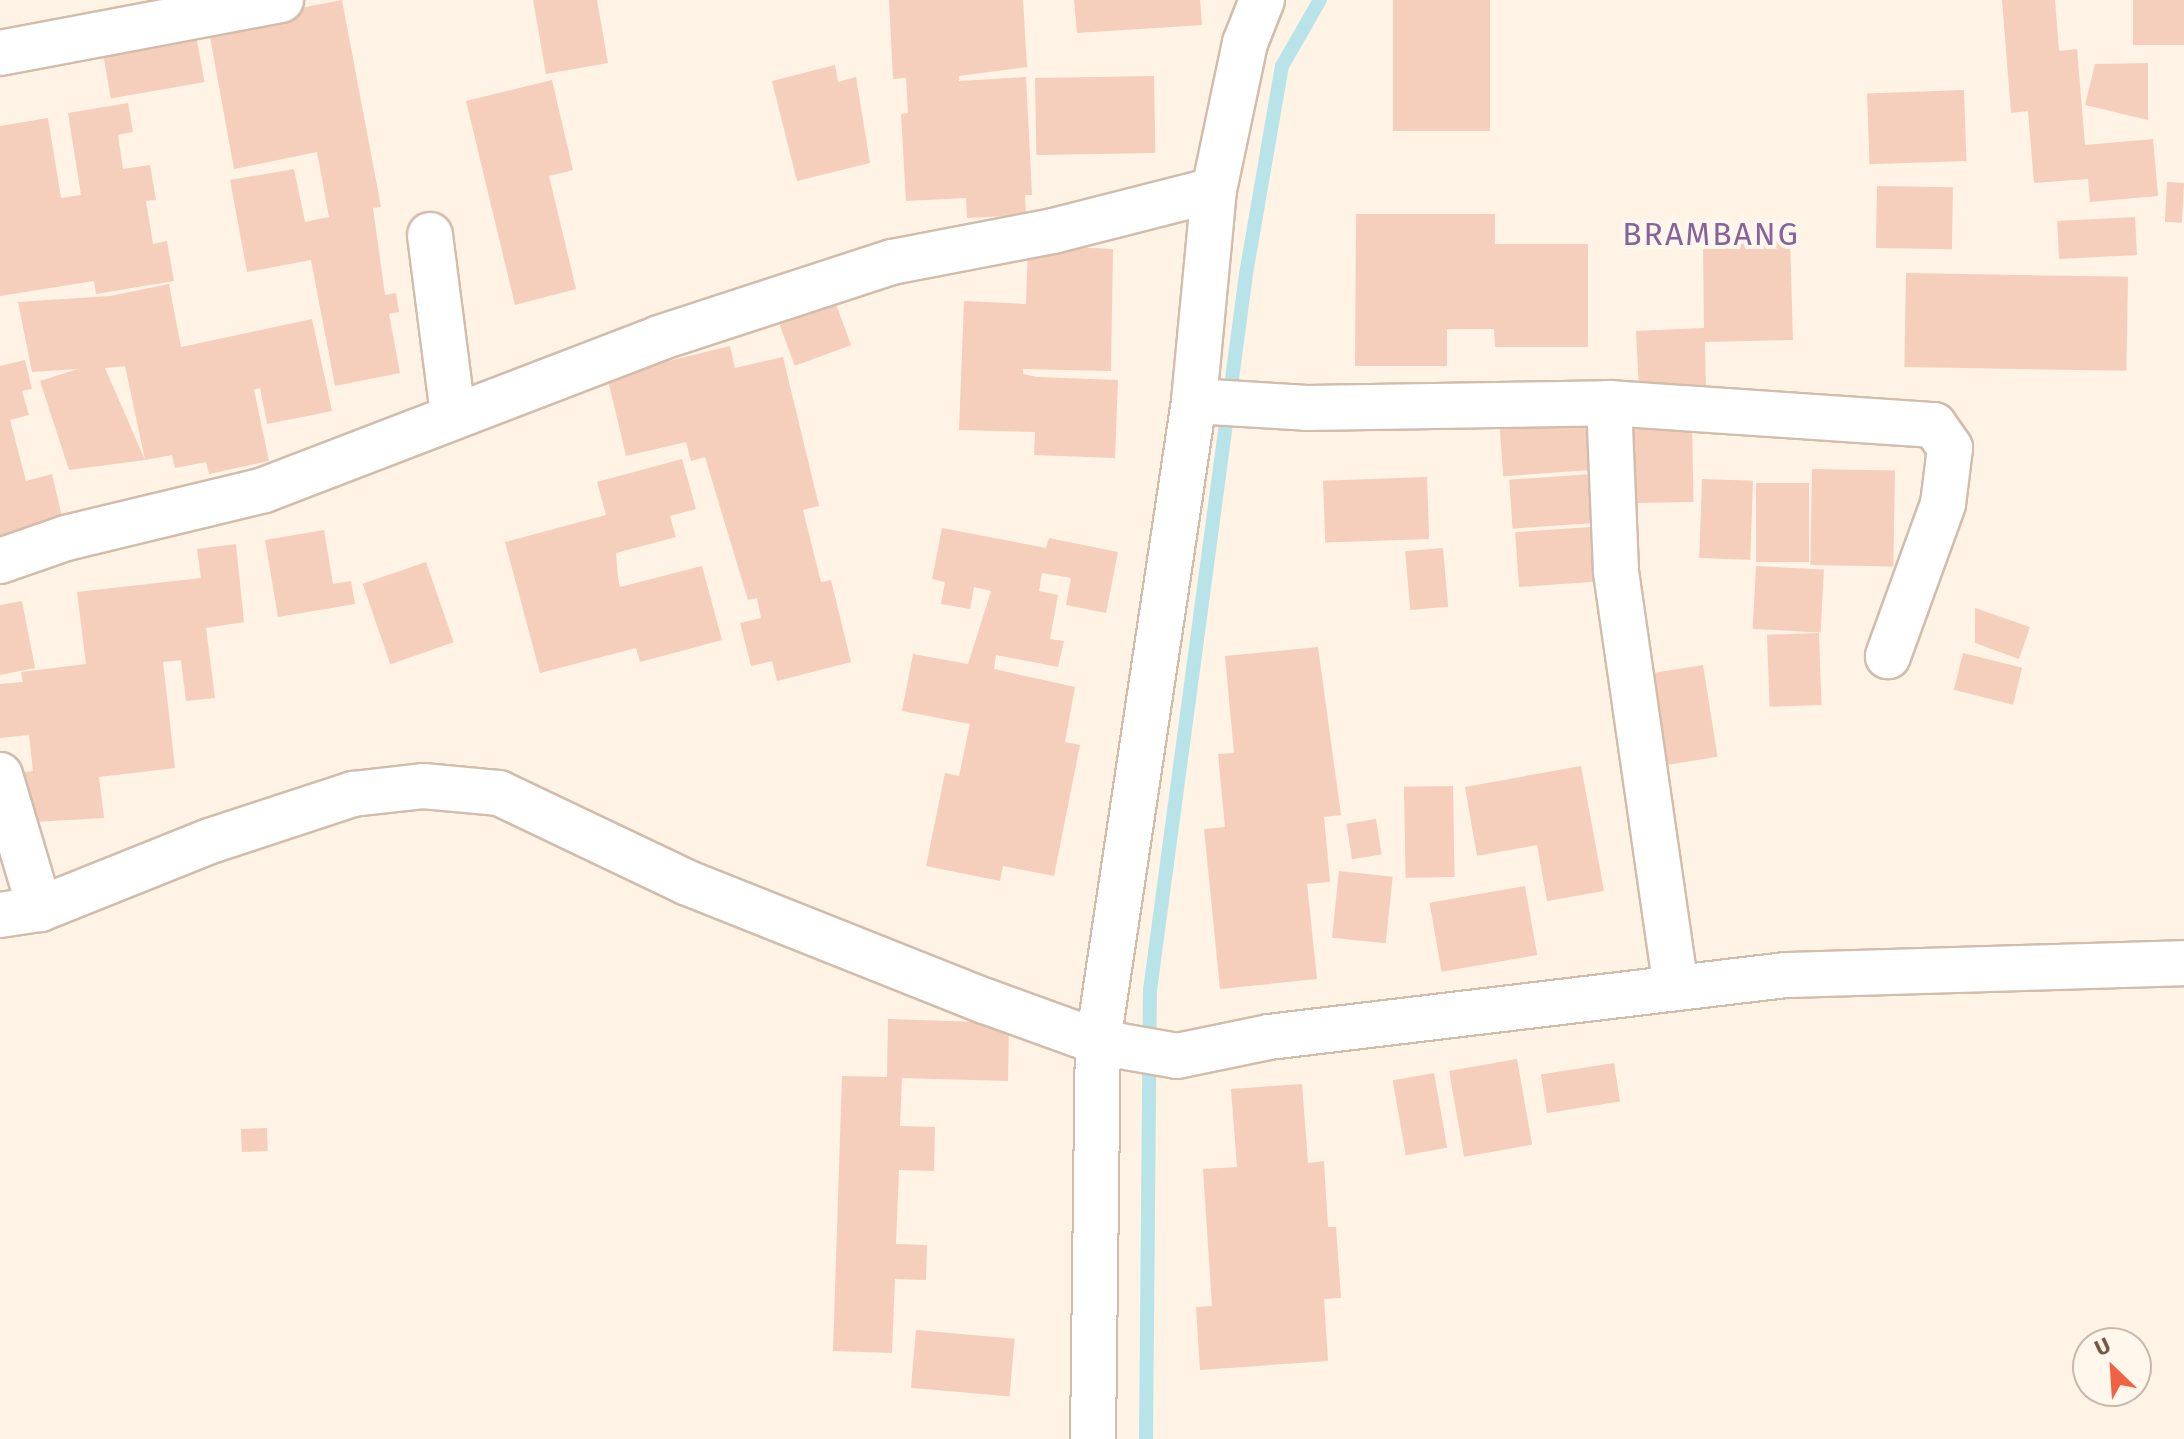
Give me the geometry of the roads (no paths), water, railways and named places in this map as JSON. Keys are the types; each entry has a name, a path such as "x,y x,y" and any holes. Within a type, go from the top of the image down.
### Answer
{"street":[{"path":"0,53 281,0"},
{"path":"1093,1439 1114,1045 1204,402 1214,190 1245,43 1262,0"},
{"path":"0,561 66,538 264,490 453,414 892,262 1053,231 1214,190"},
{"path":"430,235 453,414"},
{"path":"1204,402 1264,406 1609,403 1908,418 1934,425 1950,448 1943,504 1888,656"},
{"path":"1609,403 1616,572 1676,988"},
{"path":"0,775 20,912 210,841 353,794 423,786 499,793 688,883 1114,1045 1177,1056 1269,1037 1786,975 2184,963"}],"waterway":[{"path":"1146,1439 1150,990 1246,274 1282,66 1320,0"}],"district":[{"name":"BRAMBANG","path":"1711,234"}]}
